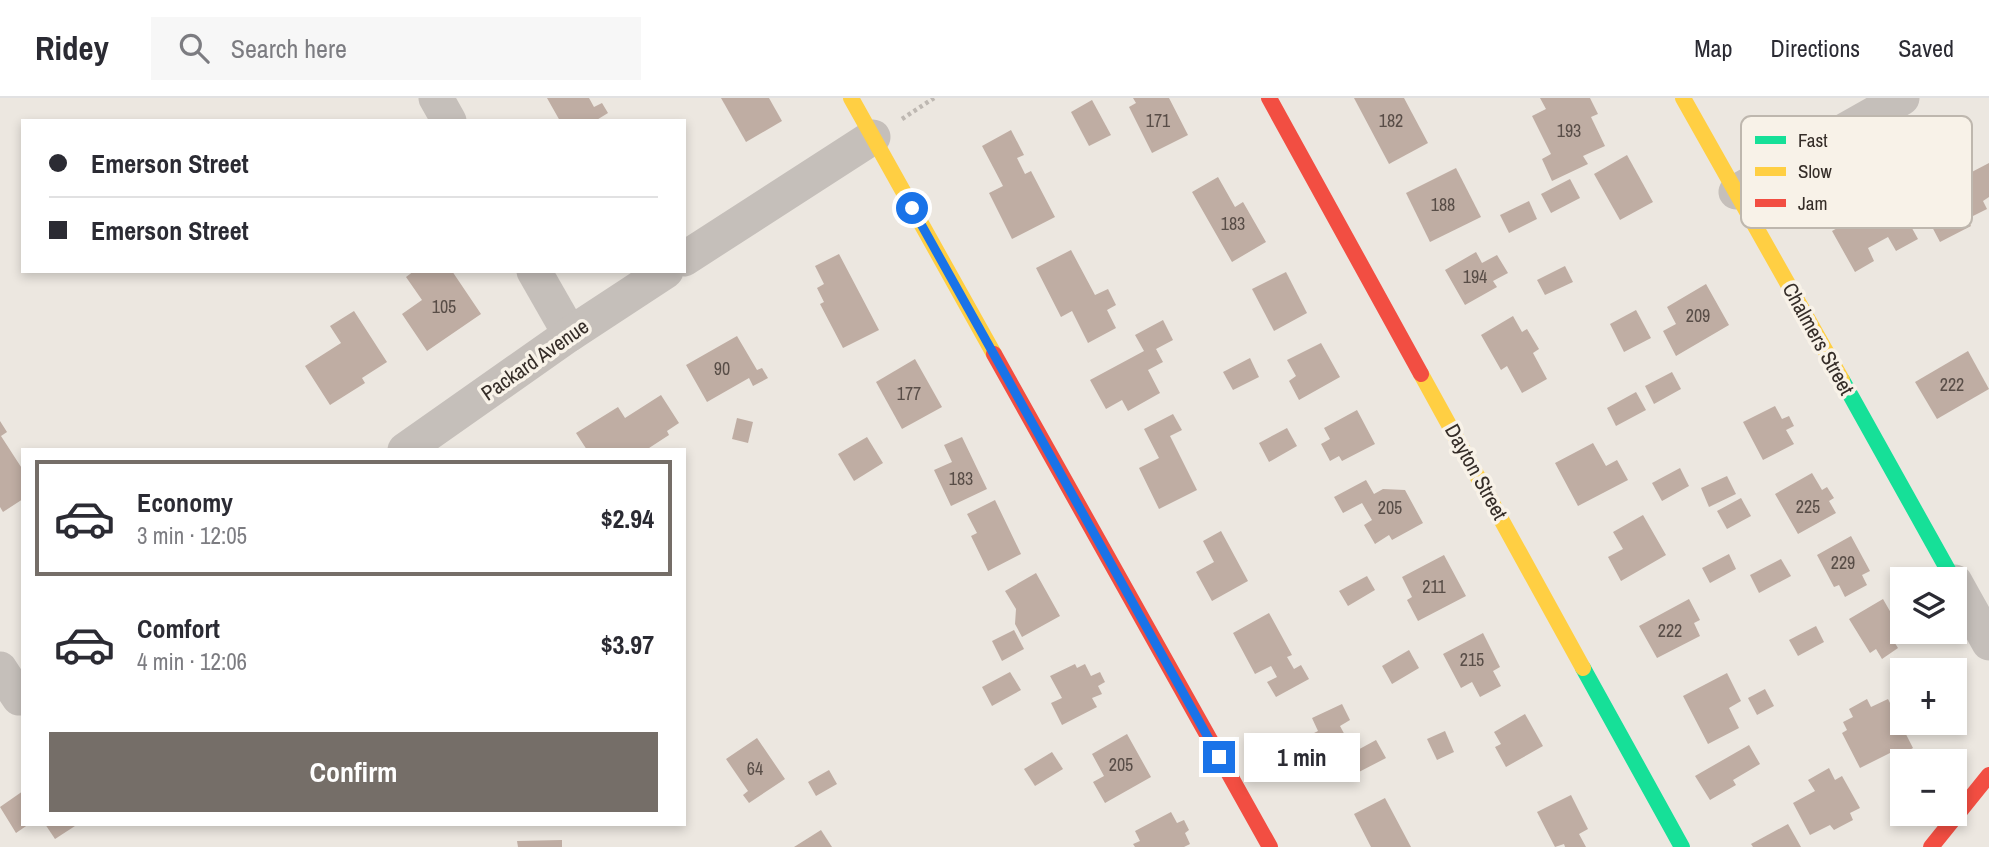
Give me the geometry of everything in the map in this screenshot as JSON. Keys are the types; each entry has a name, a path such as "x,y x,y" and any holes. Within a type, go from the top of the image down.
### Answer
{"street":[{"path":"436,98 448,119"},
{"path":"851,98 1270,847"},
{"name":"Dayton Street","path":"1269,98 1682,847"},
{"name":"Chalmers Street","path":"1683,98 1741,201"},
{"path":"1870,116 1902,98"},
{"path":"686,258 873,138"},
{"path":"1736,192 1741,189"},
{"name":"Chalmers Street","path":"1756,228 1947,567"},
{"path":"535,273 570,334"},
{"name":"Packard Avenue","path":"408,448 570,334 663,273"},
{"name":"Chalmers Street","path":"1967,603 1989,643"},
{"path":"1931,847 1989,775"}],"building":[{"path":"547,98 589,98 594,107 602,103 608,113 598,119 559,119"},
{"path":"721,98 769,98 782,121 746,142"},
{"path":"1133,98 1169,98 1188,135 1152,153 1129,107 1136,103"},
{"path":"1354,98 1404,98 1428,143 1389,164"},
{"path":"1540,98 1590,98 1598,114 1591,117 1605,146 1583,156 1588,164 1552,181 1542,159 1551,154 1532,116 1546,109"},
{"path":"1092,100 1111,135 1089,146 1071,112"},
{"path":"1011,130 1024,155 1017,158 1025,174 1031,171 1055,217 1012,239 989,193 1003,186 982,146"},
{"path":"1627,155 1653,202 1620,220 1594,174"},
{"path":"1989,163 1989,197 1983,201 1987,209 1972,216 1972,172"},
{"path":"1456,168 1481,217 1430,242 1406,193"},
{"path":"1218,177 1235,207 1243,202 1266,242 1232,262 1192,192"},
{"path":"1570,179 1580,198 1551,213 1541,194"},
{"path":"1529,201 1537,219 1509,233 1500,215"},
{"path":"1837,228 1912,228 1918,239 1896,251 1888,237 1868,248 1874,261 1855,272 1832,231"},
{"path":"1933,228 1967,228 1940,242"},
{"path":"1071,250 1095,295 1108,289 1116,305 1107,310 1116,328 1088,343 1072,311 1061,317 1036,268"},
{"path":"1476,252 1482,263 1497,255 1508,273 1493,281 1497,287 1465,305 1445,270"},
{"path":"839,254 879,330 843,348 820,304 824,302 817,288 824,284 815,266"},
{"path":"1565,266 1573,282 1545,295 1537,280"},
{"path":"1286,272 1307,313 1274,331 1252,289"},
{"path":"411,273 453,273 481,314 427,351 402,314 422,300 406,277"},
{"path":"1706,284 1729,325 1676,356 1663,331 1676,324 1667,307"},
{"path":"1636,310 1651,338 1624,352 1610,324"},
{"path":"354,311 387,362 362,378 365,383 330,405 305,366 341,343 330,326"},
{"path":"1513,316 1522,332 1527,329 1539,349 1533,353 1547,379 1522,393 1507,366 1501,370 1481,335"},
{"path":"1163,320 1173,340 1156,349 1163,362 1148,370 1160,393 1128,411 1122,400 1106,409 1090,380 1144,351 1135,335"},
{"path":"737,336 757,370 762,368 768,378 753,386 749,378 707,402 686,365"},
{"path":"1321,343 1340,377 1299,400 1289,381 1296,376 1287,360"},
{"path":"1968,351 1989,389 1937,419 1915,382"},
{"path":"1250,358 1259,377 1233,390 1223,372"},
{"path":"915,359 942,407 902,429 876,382"},
{"path":"1672,372 1681,389 1654,404 1645,386"},
{"path":"1636,392 1646,410 1616,426 1607,408"},
{"path":"661,395 679,423 667,431 669,435 649,448 586,448 576,433 618,407 625,418"},
{"path":"1775,406 1782,419 1789,416 1794,426 1786,430 1794,444 1763,460 1743,422"},
{"path":"1357,410 1375,444 1342,461 1339,456 1330,461 1321,444 1330,439 1324,428"},
{"path":"1173,414 1182,430 1170,436 1197,490 1159,509 1139,468 1159,458 1144,429"},
{"path":"737,418 753,422 748,443 732,439"},
{"path":"0,421 7,432 1,436 21,467 21,500 3,512 0,507"},
{"path":"1287,428 1297,446 1269,462 1259,443"},
{"path":"867,437 883,463 854,481 838,454"},
{"path":"962,437 987,489 951,506 934,470 952,462 944,445"},
{"path":"1593,443 1606,466 1617,460 1628,480 1578,506 1555,463"},
{"path":"1680,468 1689,486 1662,501 1652,483"},
{"path":"1812,473 1822,490 1827,487 1834,498 1829,501 1836,513 1798,534 1775,494"},
{"path":"1727,476 1736,494 1709,507 1701,488"},
{"path":"1366,480 1374,494 1383,489 1405,490 1423,523 1392,540 1389,535 1375,544 1364,525 1372,520 1362,503 1343,513 1334,497"},
{"path":"1741,498 1751,516 1727,529 1717,511"},
{"path":"995,500 1021,554 988,571 971,536 977,533 967,514"},
{"path":"1643,515 1666,555 1621,581 1608,557 1623,549 1613,532"},
{"path":"1221,531 1248,581 1212,601 1196,572 1214,562 1203,541"},
{"path":"1851,536 1870,571 1862,575 1867,585 1845,597 1839,585 1834,587 1817,555"},
{"path":"1729,554 1736,569 1710,583 1702,568"},
{"path":"1444,555 1466,596 1418,621 1407,600 1412,597 1402,577"},
{"path":"1781,559 1791,576 1759,593 1750,575"},
{"path":"1036,573 1060,616 1022,637 1015,624 1016,609 1005,591"},
{"path":"1367,576 1375,590 1348,606 1339,591"},
{"path":"1689,599 1700,620 1694,623 1700,636 1657,658 1639,626"},
{"path":"1883,599 1890,611 1890,644 1896,644 1898,648 1882,659 1876,649 1870,653 1849,619"},
{"path":"1269,613 1292,655 1287,657 1294,669 1301,665 1309,679 1276,697 1267,682 1277,677 1271,666 1255,674 1233,633"},
{"path":"1816,626 1824,642 1798,656 1789,640"},
{"path":"1014,630 1024,649 1002,661 992,641"},
{"path":"1483,633 1500,667 1493,671 1501,686 1480,697 1472,682 1461,688 1443,654"},
{"path":"1409,650 1419,668 1392,684 1382,666"},
{"path":"1075,664 1077,668 1085,664 1091,676 1100,672 1105,682 1098,686 1102,694 1092,698 1097,707 1062,725 1051,703 1062,698 1050,676"},
{"path":"1010,672 1021,690 992,706 982,687"},
{"path":"1727,673 1741,701 1729,708 1739,728 1708,744 1683,696"},
{"path":"1765,689 1774,706 1757,715 1748,698"},
{"path":"1867,699 1871,707 1888,699 1890,735 1906,735 1913,748 1890,749 1890,753 1860,768 1842,733 1847,730 1843,722 1853,717 1849,709"},
{"path":"1342,704 1350,720 1340,726 1354,752 1376,740 1386,758 1355,774 1348,760 1322,772 1304,738 1318,731 1312,718"},
{"path":"1525,714 1543,746 1506,767 1495,747 1501,744 1494,732"},
{"path":"1445,731 1454,752 1437,760 1427,739"},
{"path":"1127,734 1151,777 1105,803 1093,782 1104,776 1092,754"},
{"path":"757,738 785,779 749,803 743,795 748,791 726,759"},
{"path":"1749,745 1760,764 1733,780 1736,785 1710,800 1695,776"},
{"path":"1052,752 1063,769 1035,786 1024,769"},
{"path":"1829,768 1835,780 1842,776 1860,808 1850,813 1853,820 1834,830 1830,825 1810,835 1793,803 1815,791 1808,780"},
{"path":"829,770 837,784 816,796 808,782"},
{"path":"21,792 21,826 26,826 16,833 0,807"},
{"path":"1571,795 1588,829 1579,834 1586,847 1565,847 1564,844 1555,847 1537,812"},
{"path":"1385,798 1411,847 1371,847 1354,814"},
{"path":"1171,812 1177,823 1184,820 1189,830 1185,833 1190,844 1184,847 1135,847 1133,844 1140,841 1135,831"},
{"path":"1788,824 1801,847 1753,847 1751,844"},
{"path":"46,826 75,826 55,839"},
{"path":"821,830 832,847 794,847"},
{"path":"562,840 562,847 518,847 517,841"}],"traffic: fast":[{"path":"1842,380 1946,567"},
{"path":"1583,668 1682,847"}],"traffic: slow":[{"path":"851,98 994,354"},
{"path":"1683,98 1741,201"},
{"path":"1756,228 1842,380"},
{"path":"1421,374 1583,668"}],"traffic: jam":[{"path":"1269,98 1421,374"},
{"path":"994,354 1270,847"},
{"path":"1931,847 1989,775"}],"route":[{"path":"912,208 1219,757"}]}
